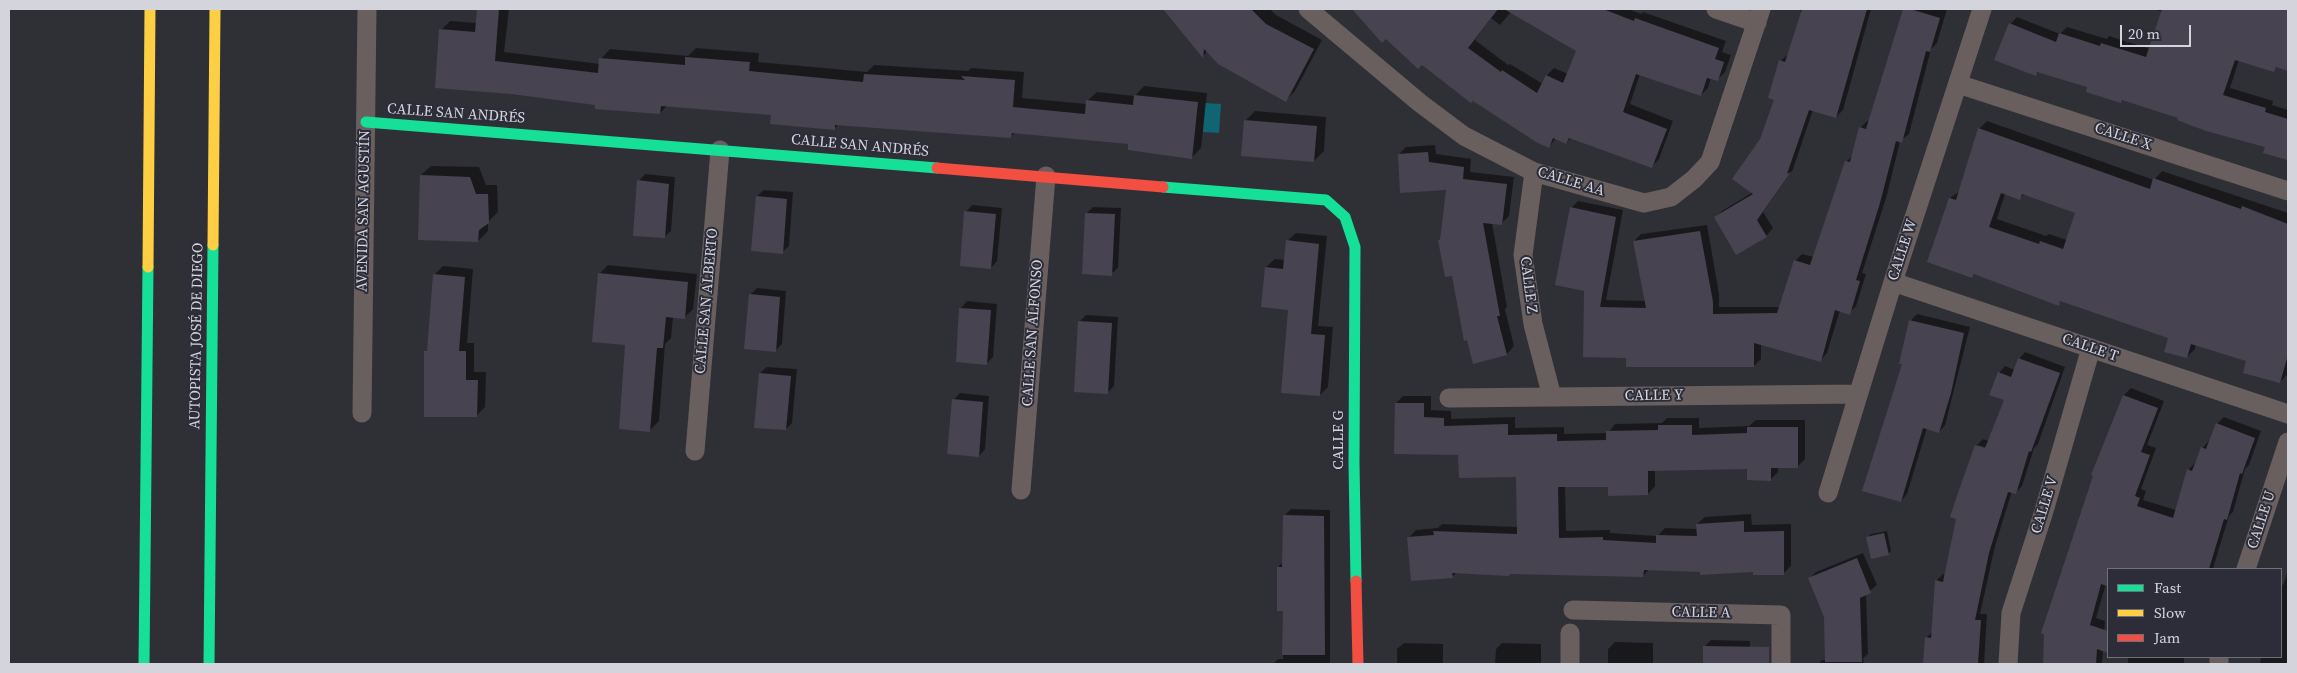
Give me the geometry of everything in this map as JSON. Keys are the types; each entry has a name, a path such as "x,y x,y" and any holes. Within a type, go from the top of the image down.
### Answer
{"main road":[{"path":"144,664 150,9"},
{"name":"AUTOPISTA JOSÉ DE DIEGO","path":"209,664 215,9"},
{"name":"CALLE SAN ANDRÉS","path":"366,122 1326,200 1345,216"},
{"name":"CALLE G","path":"1345,216 1355,247 1354,463 1358,664"}],"street":[{"name":"AVENIDA SAN AGUSTÍN","path":"362,413 367,9"},
{"name":"CALLE AA","path":"1308,9 1420,103 1457,130 1534,172 1644,203 1671,197 1694,179 1710,162 1759,16"},
{"path":"1716,9 1759,16"},
{"name":"CALLE W","path":"1828,493 1893,282 1982,9"},
{"name":"CALLE X","path":"1958,84 2288,191"},
{"name":"CALLE SAN ALBERTO","path":"695,451 720,150"},
{"name":"CALLE Z","path":"1534,172 1523,255 1534,324 1552,396"},
{"name":"CALLE SAN ALFONSO","path":"1021,490 1046,176"},
{"name":"CALLE T","path":"1893,282 2288,414"},
{"name":"CALLE V","path":"2008,664 2011,613 2044,511 2090,348"},
{"name":"CALLE Y","path":"1449,398 1858,394"},
{"name":"CALLE U","path":"2246,568 2288,442"},
{"name":"CALLE A","path":"1572,610 1781,615 1781,664"},
{"path":"1570,633 1570,664"}],"water":[{"path":"1205,103 1221,104 1219,133 1203,132"}],"building":[{"path":"477,9 499,9 495,61 598,73 599,58 685,65 685,57 750,62 749,71 863,82 864,74 965,80 961,76 1015,80 1013,107 1085,114 1086,100 1133,105 1134,95 1198,102 1192,159 1128,150 1128,144 1012,133 1011,138 835,125 835,130 770,124 771,115 661,106 660,114 595,109 595,105 511,94 435,88 439,29 475,32"},
{"path":"1163,9 1251,9 1266,24 1314,49 1286,102 1218,64 1204,49 1203,58"},
{"path":"1352,9 1498,9 1468,48 1501,72 1502,70 1537,93 1546,75 1563,83 1576,51 1504,9 1603,9 1634,21 1635,18 1719,48 1715,59 1724,62 1718,81 1707,78 1701,96 1636,74 1623,112 1667,129 1652,168 1569,138 1566,144 1553,138 1549,148 1536,142 1473,101 1471,103 1422,65 1418,69 1386,39 1382,43"},
{"path":"1802,9 1867,9 1836,118 1809,110 1787,174 1791,172 1757,220 1767,237 1736,255 1714,217 1753,194 1732,179 1760,139 1774,100 1768,98 1779,60 1785,62"},
{"path":"1903,9 1910,9 1940,18 1930,52 1926,51 1902,143 1896,141 1880,203 1856,280 1860,281 1850,315 1835,310 1821,362 1754,343 1754,367 1626,367 1626,358 1583,357 1584,291 1555,285 1570,207 1616,217 1600,307 1646,308 1633,241 1700,231 1713,302 1713,314 1777,313 1794,260 1810,265 1845,161 1850,162 1859,127 1866,129"},
{"path":"2162,9 2288,9 2288,71 2276,67 2274,72 2235,60 2223,95 2266,108 2265,112 2288,119 2288,160 2263,153 2265,147 2206,131 2177,120 2178,118 2122,100 2121,103 2086,92 2087,87 2037,72 2036,76 1994,60 2009,23 2056,42 2059,33 2100,46 2101,43 2146,57"},
{"path":"1244,120 1317,126 1314,162 1241,156"},
{"path":"1978,128 2150,189 2153,178 2241,209 2242,206 2288,224 2288,355 2280,383 2243,373 2246,361 2191,344 2187,358 2164,352 2168,338 2060,301 2059,306 1974,274 1972,278 1927,262 1949,198 1956,200","holes":["2001,193 2020,200 2022,194 2075,213 2063,249 2040,241 2039,244 1989,227"]},
{"path":"1428,152 1429,162 1464,167 1463,179 1507,184 1502,225 1483,223 1500,316 1497,316 1507,355 1473,364 1467,340 1464,341 1452,276 1445,277 1438,240 1440,240 1446,190 1400,193 1398,154"},
{"path":"420,175 470,177 476,194 488,194 489,223 479,230 478,242 418,240"},
{"path":"637,180 669,184 665,238 633,236"},
{"path":"756,196 787,199 783,254 751,251"},
{"path":"964,211 996,214 991,269 960,266"},
{"path":"1085,213 1115,214 1112,276 1082,274"},
{"path":"1286,240 1319,244 1311,334 1325,335 1320,396 1281,393 1288,310 1261,307 1265,267 1283,269"},
{"path":"598,273 688,282 685,319 666,317 663,348 657,348 650,432 619,429 625,345 592,342"},
{"path":"433,274 465,277 459,351 466,351 466,380 478,380 477,417 424,417 424,351 427,351"},
{"path":"749,294 780,297 776,352 744,349"},
{"path":"959,308 991,310 987,365 956,362"},
{"path":"1909,320 1964,333 1951,393 1939,433 1923,428 1901,502 1862,491 1902,364 1899,364"},
{"path":"1078,321 1112,323 1108,394 1074,392"},
{"path":"2018,358 2060,373 2031,452 2029,451 2016,494 2008,492 1989,553 1975,620 1981,620 1978,664 1923,664 1925,637 1931,638 1935,580 1943,582 1956,519 1950,517 1975,445 1985,448 2004,400 1989,395 1998,372 2011,377"},
{"path":"759,373 791,376 786,430 754,428"},
{"path":"2123,395 2158,408 2141,452 2150,455 2135,496 2140,498 2137,506 2173,518 2187,469 2192,471 2201,447 2206,449 2216,423 2255,438 2242,474 2240,473 2227,520 2224,519 2209,568 2107,568 2107,586 2101,584 2090,625 2107,631 2107,653 2097,649 2096,664 2043,664 2044,634 2041,633 2093,476 2091,475"},
{"path":"952,399 983,402 979,457 947,454"},
{"path":"1395,403 1424,403 1424,417 1444,418 1444,426 1508,424 1508,435 1557,434 1557,441 1606,440 1606,431 1658,430 1658,425 1692,425 1692,435 1747,433 1747,427 1798,427 1798,468 1771,468 1771,481 1747,480 1747,469 1648,471 1648,495 1608,496 1608,487 1558,487 1559,538 1603,537 1603,540 1656,543 1656,535 1697,536 1696,524 1744,521 1744,532 1784,531 1784,575 1753,575 1753,572 1700,575 1700,572 1644,570 1643,577 1510,574 1509,576 1452,573 1453,578 1411,581 1407,537 1434,535 1433,531 1517,534 1516,477 1459,478 1458,455 1394,454"},
{"path":"1283,515 1324,516 1325,655 1282,655 1283,611 1277,611 1277,567 1282,567"},
{"path":"1884,533 1889,555 1871,559 1866,537"},
{"path":"1857,558 1871,593 1860,598 1862,662 1825,662 1824,617 1808,578"},
{"path":"1703,646 1769,647 1769,664 1703,664"}],"traffic: fast":[{"path":"366,122 937,168"},
{"path":"1163,187 1326,200 1345,217 1355,247 1354,463 1356,581"},
{"path":"209,664 213,245"},
{"path":"144,664 148,267"}],"traffic: slow":[{"path":"148,267 150,9"},
{"path":"213,245 215,9"}],"traffic: jam":[{"path":"937,168 1163,187"},
{"path":"1356,581 1358,664"}]}
